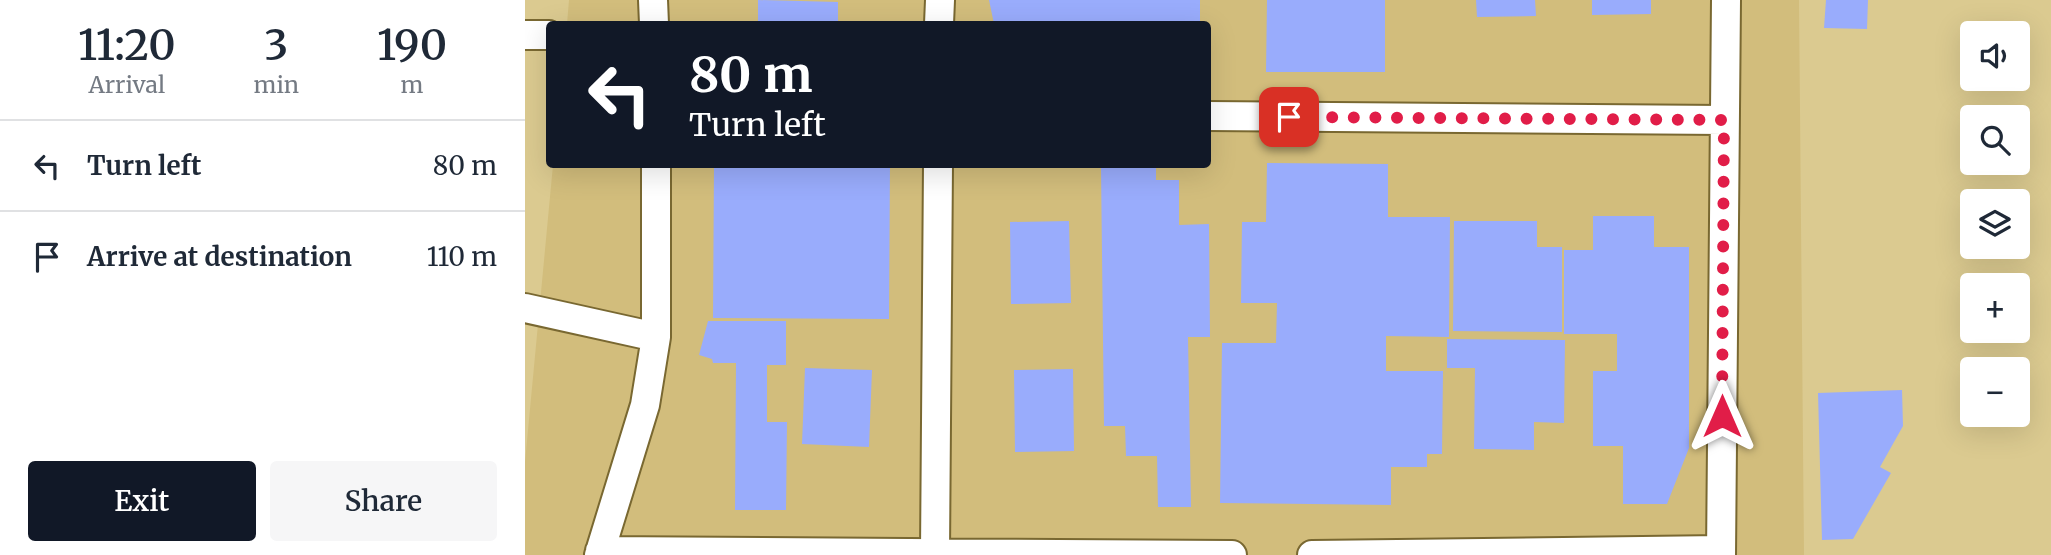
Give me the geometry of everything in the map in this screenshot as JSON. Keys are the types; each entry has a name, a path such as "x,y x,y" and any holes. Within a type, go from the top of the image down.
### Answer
{"street":[{"path":"653,0 654,21"},
{"path":"939,21 940,0"},
{"path":"1312,555 1721,553 1726,0"},
{"path":"525,35 546,34"},
{"path":"1211,116 1724,120"},
{"path":"656,168 656,337 645,405 600,553 1232,555"},
{"path":"936,552 939,168"},
{"path":"525,308 656,337"}],"shaded area":[{"path":"569,0 1799,0 1804,555 525,555 525,462 553,168 1211,168 1211,21 567,21"}],"building":[{"path":"758,0 838,2 838,21 758,21"},
{"path":"989,0 1200,0 1200,21 993,21"},
{"path":"1267,0 1385,0 1385,72 1266,72"},
{"path":"1476,0 1535,0 1536,16 1477,17"},
{"path":"1592,0 1651,0 1651,14 1592,15"},
{"path":"1826,0 1868,0 1867,29 1824,28"},
{"path":"1267,163 1388,164 1388,217 1450,217 1449,337 1386,336 1386,371 1443,371 1442,454 1427,454 1427,467 1391,467 1391,505 1220,503 1222,343 1276,343 1277,303 1241,303 1242,222 1266,222"},
{"path":"714,168 890,168 889,319 713,318"},
{"path":"1101,168 1156,168 1156,180 1179,180 1179,225 1209,224 1210,337 1188,337 1191,507 1158,507 1157,456 1126,456 1125,426 1104,426"},
{"path":"1593,216 1654,216 1654,247 1689,247 1689,448 1667,504 1623,504 1623,446 1593,446 1593,371 1617,371 1617,334 1564,334 1564,250 1593,250"},
{"path":"1069,221 1071,303 1011,304 1010,222"},
{"path":"1454,221 1537,221 1537,247 1562,247 1562,332 1453,331"},
{"path":"708,321 786,321 786,365 767,365 767,422 787,422 786,510 735,510 736,363 713,363 712,359 699,355"},
{"path":"1447,339 1565,340 1564,423 1534,422 1534,450 1474,449 1475,368 1447,368"},
{"path":"805,368 872,370 869,447 802,444"},
{"path":"1073,369 1074,451 1015,452 1014,370"},
{"path":"1902,390 1903,426 1880,467 1891,473 1853,539 1822,540 1818,393"}],"route":[{"path":"1289,117 1724,120 1722,416"}]}
